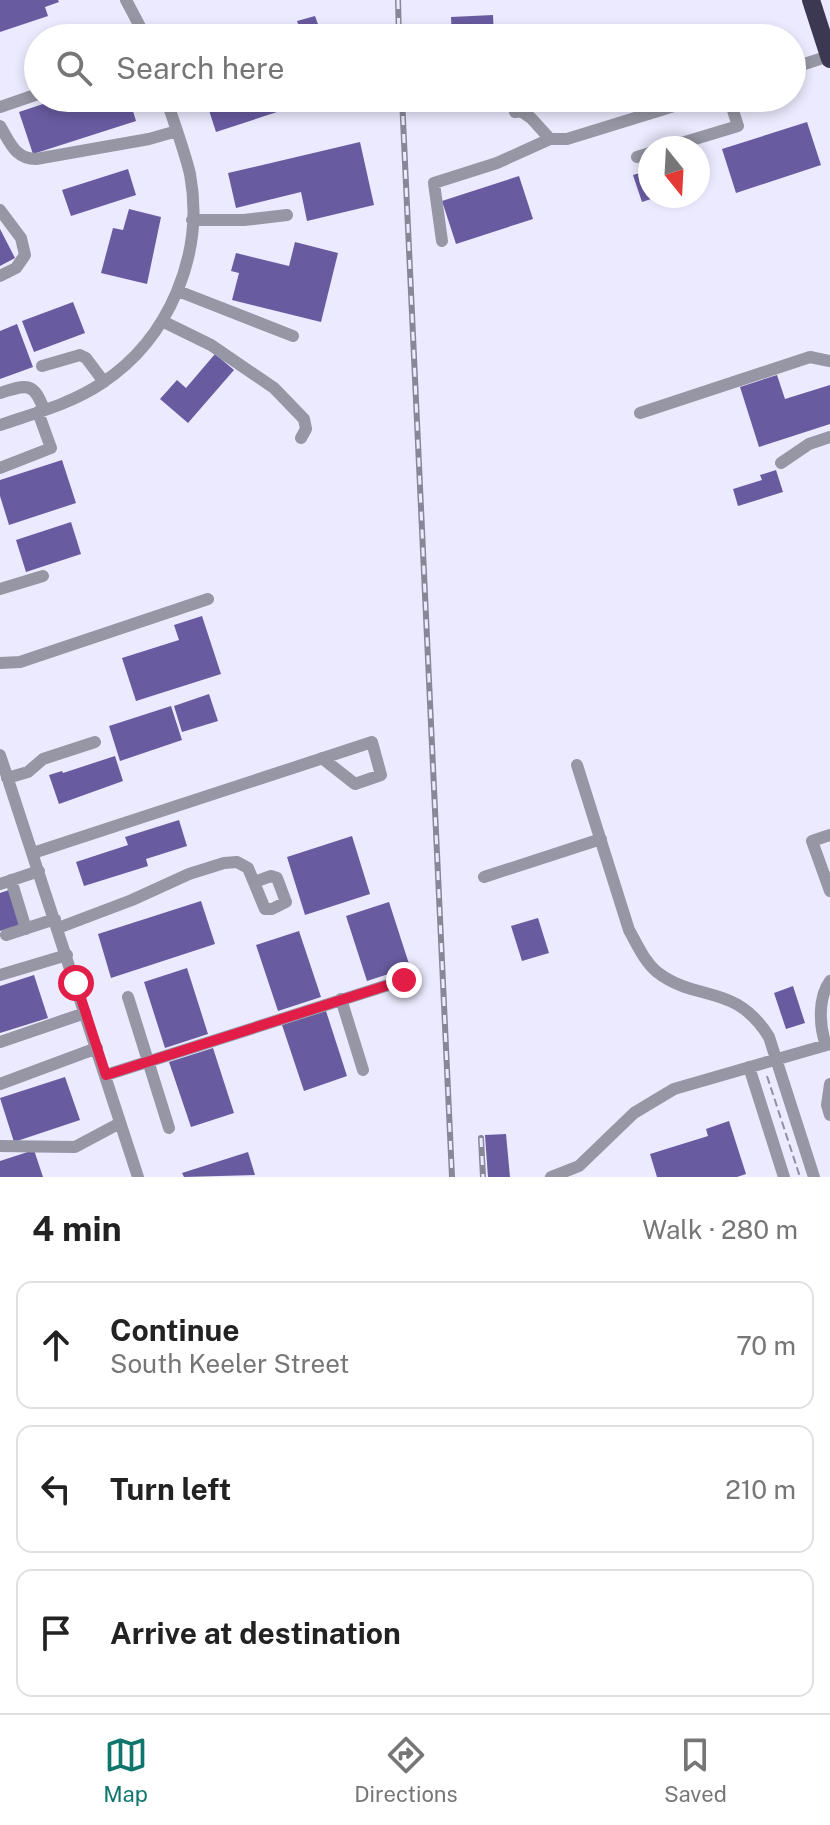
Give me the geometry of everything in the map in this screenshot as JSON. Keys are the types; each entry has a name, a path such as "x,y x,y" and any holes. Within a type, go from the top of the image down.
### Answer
{"highway":[{"path":"811,0 830,58"}],"street":[{"path":"126,0 139,24"},
{"path":"806,64 830,58"},
{"path":"0,107 24,99"},
{"path":"0,425 74,399 104,382 141,350 162,321 178,291 188,259 192,220 190,174 171,112"},
{"path":"442,241 434,183 497,163 550,139 567,139 655,112"},
{"path":"705,136 738,126 734,112"},
{"path":"534,124 550,139"},
{"path":"0,126 16,153 26,159 92,150 177,131"},
{"path":"0,210 21,238 25,255 16,268 0,276"},
{"path":"192,220 244,220 287,215"},
{"path":"178,291 293,336"},
{"path":"162,321 211,345 274,388 304,419 306,429 301,438"},
{"path":"42,366 80,355 86,358 104,382"},
{"path":"640,413 810,357 830,361"},
{"path":"0,393 24,386 37,392 51,448 0,468"},
{"path":"781,463 809,444 830,437"},
{"path":"0,589 43,576"},
{"path":"0,663 20,662 208,599"},
{"path":"95,742 43,759 28,772 3,768 138,1177"},
{"path":"33,853 322,758 372,742 381,775 355,784 322,758"},
{"path":"577,765 629,930 641,954 657,972 680,984 742,1006 760,1022 769,1037 814,1177"},
{"path":"830,835 812,841 830,891"},
{"path":"484,877 601,839"},
{"path":"6,935 132,900 189,874 224,863 237,862 248,868 254,882"},
{"path":"26,929 5,882 39,871"},
{"path":"0,975 67,955"},
{"path":"106,1075 404,980"},
{"path":"551,1177 579,1166 634,1113 674,1089 828,1044 822,1034 821,1016 824,989 830,981"},
{"path":"128,997 169,1128"},
{"path":"341,999 363,1070"},
{"path":"0,1042 85,1013"},
{"path":"0,1084 97,1048"},
{"path":"749,1067 784,1177"},
{"path":"830,1084 827,1105 830,1115"},
{"path":"0,1146 75,1147 120,1123"}],"building":[{"path":"0,0 59,2 45,7 48,16 0,32"},
{"path":"493,15 493,24 451,24 451,17"},
{"path":"315,16 318,24 298,24 297,21"},
{"path":"19,112 133,112 136,121 33,154"},
{"path":"210,112 277,112 216,132"},
{"path":"807,122 821,165 736,193 722,149"},
{"path":"360,142 374,205 307,221 301,192 236,208 228,173"},
{"path":"128,169 136,195 71,216 62,190"},
{"path":"638,174 638,190 633,175"},
{"path":"519,176 533,219 456,244 442,201"},
{"path":"129,209 161,217 147,284 101,273 113,228 123,230"},
{"path":"0,229 15,258 0,266"},
{"path":"295,242 338,253 321,322 232,300 239,273 231,271 236,253 289,266"},
{"path":"73,302 85,333 34,352 22,321"},
{"path":"17,324 33,367 0,379 0,331"},
{"path":"215,354 234,370 188,423 160,399 177,380 186,388"},
{"path":"777,375 785,399 830,385 830,424 759,447 740,387"},
{"path":"62,460 76,503 9,525 0,496 0,480"},
{"path":"776,470 783,492 738,506 733,489 762,480 760,475"},
{"path":"71,522 81,554 26,572 16,540"},
{"path":"202,616 221,674 136,701 122,658 179,640 174,625"},
{"path":"209,694 218,721 182,732 174,706"},
{"path":"171,706 182,740 120,761 109,726"},
{"path":"115,756 123,781 59,804 49,775"},
{"path":"179,820 187,846 146,859 148,866 84,886 76,862 128,845 125,837"},
{"path":"352,836 370,894 305,915 287,857"},
{"path":"9,890 20,925 0,931 0,893"},
{"path":"201,901 215,944 111,978 98,934"},
{"path":"389,902 410,967 367,981 346,916"},
{"path":"538,918 549,953 522,961 511,926"},
{"path":"299,931 321,997 278,1011 256,945"},
{"path":"187,968 208,1034 165,1048 144,982"},
{"path":"34,975 48,1018 0,1033 0,986"},
{"path":"793,986 805,1023 786,1029 774,993"},
{"path":"326,1011 347,1076 304,1091 282,1025"},
{"path":"213,1048 234,1113 191,1127 169,1062"},
{"path":"65,1077 80,1120 14,1142 0,1098"},
{"path":"729,1121 746,1174 737,1177 657,1177 650,1154 708,1136 706,1129"},
{"path":"506,1134 510,1177 488,1177 485,1135"},
{"path":"34,1150 43,1177 0,1177 0,1161"},
{"path":"248,1152 255,1175 184,1177 182,1173"}],"railway":[{"path":"398,0 399,24"},
{"path":"403,112 452,1177"},
{"path":"481,1138 483,1177"}],"route":[{"path":"76,983 106,1075 404,980"}]}
